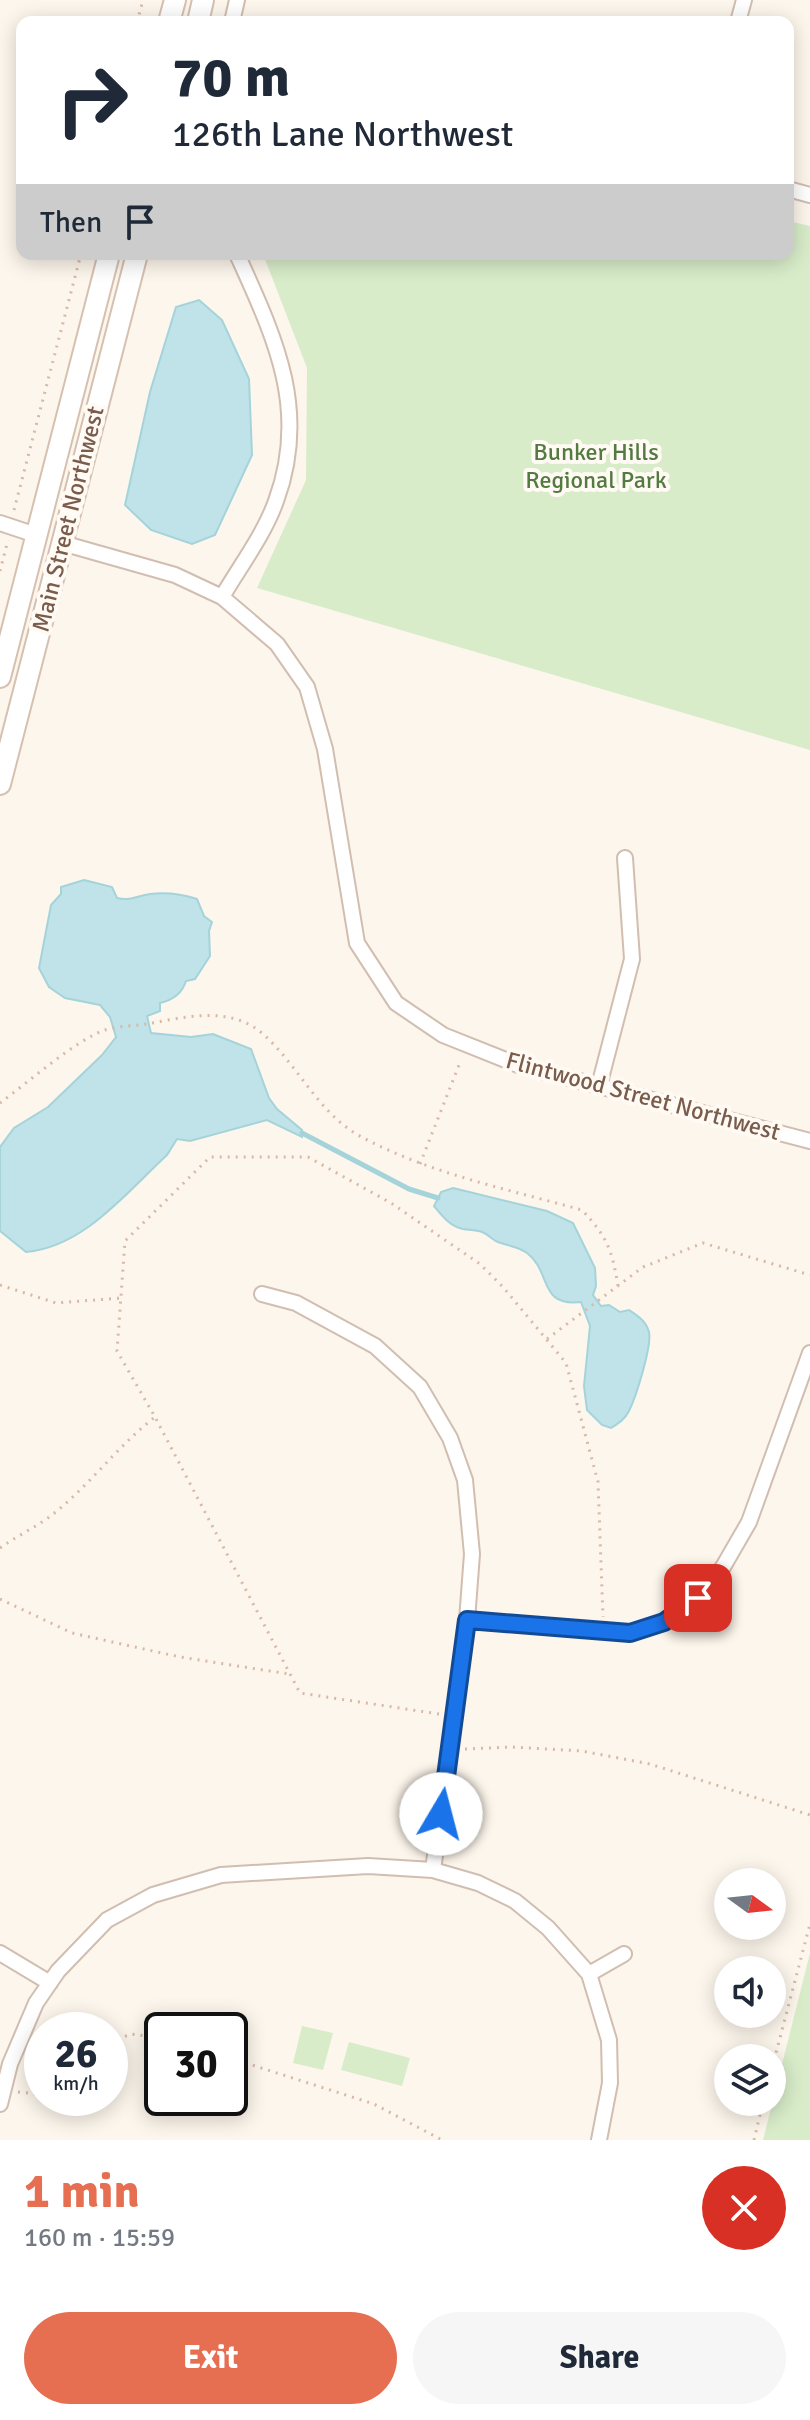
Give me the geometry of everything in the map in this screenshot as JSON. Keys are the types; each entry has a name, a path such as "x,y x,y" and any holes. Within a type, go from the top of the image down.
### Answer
{"main road":[{"name":"Main Street Northwest","path":"0,677 107,260"},
{"name":"Main Street Northwest","path":"0,784 135,260"}],"street":[{"path":"222,597 276,502 287,462 290,414 279,350 240,260"},
{"path":"6,524 36,535"},
{"name":"Flintwood Street Northwest","path":"62,543 175,575 222,597 277,644 307,687 325,749 357,943 396,1003 443,1035 518,1065 810,1141"},
{"path":"599,1086 632,959 625,858"},
{"path":"262,1294 296,1303 375,1346 420,1387 450,1438 465,1480 472,1554 467,1620 433,1870"},
{"path":"467,1620 630,1633 664,1622 698,1598 723,1567 749,1522 810,1353"},
{"path":"0,2104 10,2064 36,2003 58,1971 107,1920 153,1895 221,1875 368,1866 433,1870 478,1883 515,1901 548,1928 589,1974 609,2040 610,2083 599,2140"},
{"path":"0,1953 50,1983"},
{"path":"589,1974 624,1954"}],"path":[{"path":"0,571 6,524 79,260"},
{"path":"0,1103 104,1030 187,1015 207,1015 247,1024 263,1034 332,1113 355,1134 420,1165 582,1210 599,1227 612,1252 618,1286"},
{"path":"420,1165 467,1045"},
{"path":"454,1716 300,1693 117,1351 125,1241 210,1157 308,1157 391,1203 480,1264 566,1363 598,1482 604,1633"},
{"path":"546,1340 643,1267 703,1243 810,1275"},
{"path":"0,1285 56,1303 121,1298"},
{"path":"0,1548 56,1512 155,1417"},
{"path":"0,1599 72,1633 180,1657 291,1674"},
{"path":"449,1750 512,1747 582,1751 650,1764 810,1815"},
{"path":"778,2044 810,1924"},
{"path":"248,2064 374,2104 442,2140"},
{"path":"4,2088 24,2093"},
{"path":"754,2140 760,2116"}],"green space":[{"name":"Bunker Hills Regional Park","path":"794,222 810,226 810,750 257,588 306,480 307,368 265,260 794,260"},
{"path":"810,1953 810,2140 763,2140 769,2116 786,2116 786,2048"},
{"path":"302,2026 333,2033 323,2070 293,2063"},
{"path":"349,2042 410,2058 402,2086 341,2070"}],"water":[{"path":"199,300 222,320 249,379 252,455 215,535 192,544 151,530 125,505 150,392 176,307"},
{"path":"84,880 112,887 117,898 130,899 162,893 197,899 204,916 212,922 209,931 210,956 195,979 186,981 176,996 160,1003 160,1011 147,1016 151,1033 191,1037 213,1034 251,1049 269,1098 302,1130 302,1137 267,1120 190,1141 177,1139 167,1155 86,1229 47,1248 26,1252 0,1231 0,1147 14,1128 48,1107 102,1055 116,1037 110,1017 100,1005 65,998 49,987 39,968 51,905 61,894 61,887"},
{"path":"453,1188 547,1211 573,1223 595,1268 593,1295 601,1306 609,1305 620,1312 629,1310 646,1325 649,1332 643,1372 624,1419 611,1428 602,1425 587,1410 584,1386 590,1326 581,1302 567,1302 552,1294 540,1269 527,1253 482,1232 458,1228 447,1220 434,1206 441,1192"}],"waterway":[{"path":"302,1133 409,1189 438,1198"}],"route":[{"path":"441,1814 467,1620 630,1633 664,1622 698,1598"}]}
